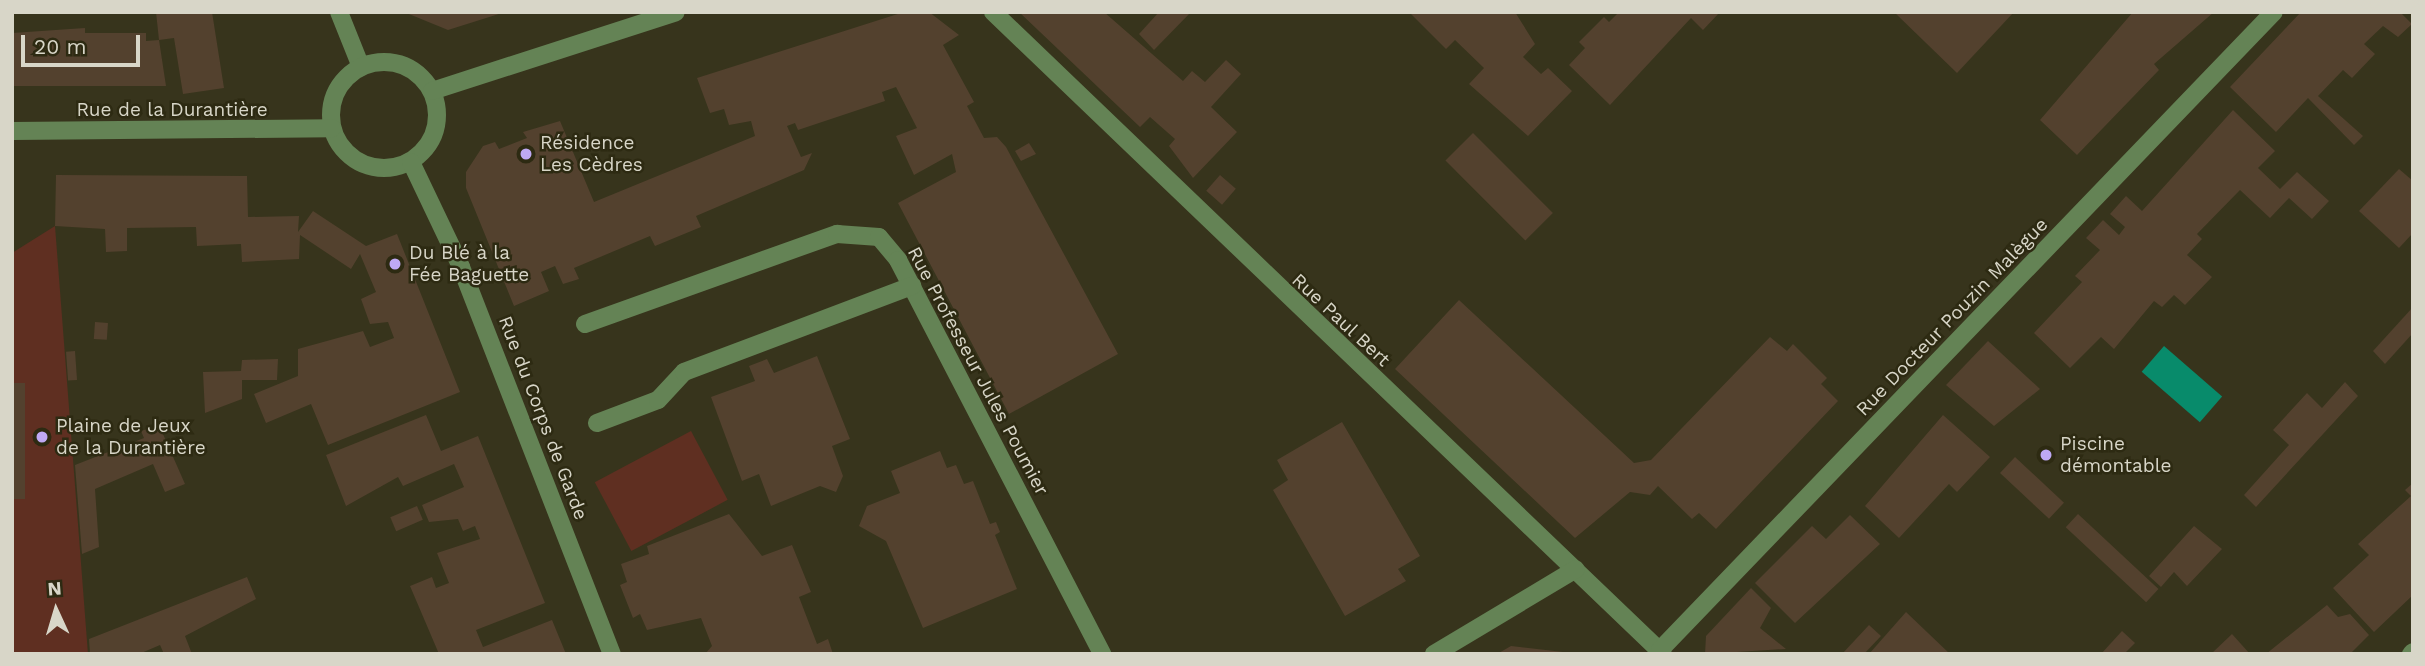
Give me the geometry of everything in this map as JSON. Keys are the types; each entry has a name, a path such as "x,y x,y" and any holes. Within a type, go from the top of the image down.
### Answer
{"street":[{"path":"340,12 361,67"},
{"path":"432,91 676,12"},
{"name":"Rue Paul Bert","path":"993,12 1662,652"},
{"name":"Rue Docteur Pouzin Malègue","path":"1662,652 2274,12"},
{"path":"398,64 432,91 435,132 411,162 391,168 366,165 346,153 332,128 335,93 361,67 398,64"},
{"name":"Rue de la Durantière","path":"12,131 332,128"},
{"name":"Rue du Corps de Garde","path":"411,162 461,267 612,654"},
{"name":"Rue Professeur Jules Poumier","path":"585,324 836,234 879,236 912,286 1102,654"},
{"path":"597,423 658,400 684,372 912,286"},
{"path":"1434,654 1576,569"}],"shaded area":[{"name":"Plaine de Jeux de la Durantière","path":"55,226 88,654 12,654 12,253"},
{"path":"2164,346 2222,397 2200,422 2142,372"},
{"path":"691,431 728,500 631,551 595,482"}],"building":[{"path":"156,12 212,12 224,88 183,94 174,38 159,40"},
{"path":"404,12 501,12 502,13 448,30"},
{"path":"904,12 929,12 959,35 943,45 974,102 967,106 984,138 997,137 1006,147 1118,354 1009,414 898,203 956,172 952,154 914,175 896,136 917,128 896,87 882,92 885,101 798,130 795,123 787,126 801,157 812,153 804,170 696,216 701,227 655,246 650,236 574,268 579,279 563,284 555,266 541,272 549,291 514,306 466,188 466,172 483,146 495,142 499,149 527,138 523,132 560,121 594,202 755,136 751,121 729,125 724,109 710,113 697,78"},
{"path":"1019,12 1104,12 1183,81 1192,71 1205,82 1226,60 1241,74 1211,107 1237,132 1193,178 1169,146 1175,139 1150,117 1140,127"},
{"path":"1159,12 1191,12 1154,50 1139,34"},
{"path":"1409,12 1515,12 1535,44 1523,57 1541,74 1548,68 1572,91 1528,136 1469,84 1484,68 1455,40 1446,49"},
{"path":"1619,12 1720,12 1703,30 1691,18 1610,105 1569,65 1585,48 1579,42 1604,17 1609,22"},
{"path":"1894,12 2014,12 1957,73"},
{"path":"2133,12 2214,12 2154,64 2159,70 2077,155 2040,120"},
{"path":"2301,12 2400,12 2412,24 2398,37 2383,26 2364,44 2375,54 2352,78 2343,70 2318,96 2363,136 2354,145 2308,98 2276,132 2230,87"},
{"path":"85,28 85,33 146,33 146,41 159,40 166,86 12,86 12,33"},
{"path":"2233,110 2275,151 2258,168 2280,189 2297,172 2329,201 2312,219 2289,198 2270,218 2240,190 2197,234 2202,239 2187,255 2212,277 2185,305 2174,295 2162,307 2154,301 2114,349 2101,337 2070,368 2034,333 2082,282 2075,276 2100,250 2086,238 2103,220 2119,235 2125,227 2110,214 2126,196 2142,211"},
{"path":"1473,133 1553,213 1525,240 1445,161"},
{"path":"1029,143 1036,154 1021,161 1015,151"},
{"path":"2399,169 2413,181 2413,233 2399,248 2359,211"},
{"path":"56,175 247,176 248,217 299,216 298,232 313,211 366,246 397,234 460,392 328,445 311,404 266,423 254,394 298,376 298,349 363,331 370,347 394,338 388,322 370,324 361,299 376,292 360,254 351,269 300,235 299,259 242,262 241,244 197,246 196,227 127,228 127,251 106,252 105,229 55,226"},
{"path":"1220,175 1236,189 1222,205 1206,191"},
{"path":"1459,300 1634,463 1651,460 1770,337 1787,351 1793,344 1827,378 1821,384 1838,401 1716,529 1699,513 1692,519 1658,486 1650,495 1630,492 1575,538 1395,369"},
{"path":"2413,307 2413,333 2385,364 2373,351"},
{"path":"95,322 108,323 107,340 94,339"},
{"path":"1988,341 2040,389 1994,426 1946,385"},
{"path":"75,351 77,380 68,381 66,352"},
{"path":"817,356 850,439 832,446 843,476 836,492 820,486 771,506 759,474 742,481 711,397 755,381 749,366 767,359 774,373"},
{"path":"278,359 277,380 242,380 242,399 205,413 203,372 241,371 242,360"},
{"path":"2345,382 2358,396 2256,507 2244,495 2289,445 2273,430 2307,393 2322,408"},
{"path":"12,383 25,383 25,499 12,499"},
{"path":"426,415 441,451 478,436 545,603 476,630 483,647 552,620 566,654 439,654 410,586 432,577 436,588 449,583 437,553 480,539 475,526 463,531 458,519 429,522 422,505 464,487 454,464 403,486 398,477 346,506 326,455"},
{"path":"1943,415 1990,457 1957,492 1949,484 1899,538 1865,506"},
{"path":"1342,422 1420,556 1398,569 1406,581 1345,616 1273,490 1288,480 1277,460"},
{"path":"159,425 185,484 165,492 153,464 95,489 99,547 82,554 75,465 144,438 141,431"},
{"path":"940,451 947,468 956,465 964,484 973,481 990,524 996,522 1000,532 995,535 1017,589 923,628 886,541 859,526 867,506 900,493 891,471"},
{"path":"2015,457 2064,503 2049,519 2000,473"},
{"path":"2413,483 2413,595 2374,632 2333,588 2369,555 2358,544 2411,496 2405,490"},
{"path":"417,506 423,520 396,531 390,517"},
{"path":"729,514 762,556 792,545 811,592 799,597 817,644 828,639 833,654 705,654 712,646 701,618 647,630 640,614 633,618 620,585 627,582 621,564 649,554 647,546"},
{"path":"2078,514 2158,589 2146,602 2066,527"},
{"path":"1850,515 1880,544 1795,623 1755,583 1812,526 1826,539"},
{"path":"2194,526 2222,549 2187,586 2174,572 2161,587 2149,576"},
{"path":"247,577 256,599 185,636 192,654 164,654 160,645 139,654 90,654 89,639"},
{"path":"1751,588 1771,608 1760,628 1786,649 1705,654 1706,636"},
{"path":"2327,605 2338,617 2350,614 2369,635 2350,654 2266,654"},
{"path":"1906,612 1950,654 1869,654"},
{"path":"1869,625 1881,636 1864,654 1842,654"},
{"path":"2122,631 2135,643 2124,654 2101,654"},
{"path":"2232,634 2250,654 2211,654"},
{"path":"1511,646 1563,652 1563,654 1497,654"}],"place":[{"name":"Résidence Les Cèdres","path":"526,154"},
{"name":"Du Blé à la Fée Baguette","path":"395,264"},
{"name":"Plaine de Jeux de la Durantière","path":"42,437"},
{"name":"Piscine démontable","path":"2046,455"}]}
